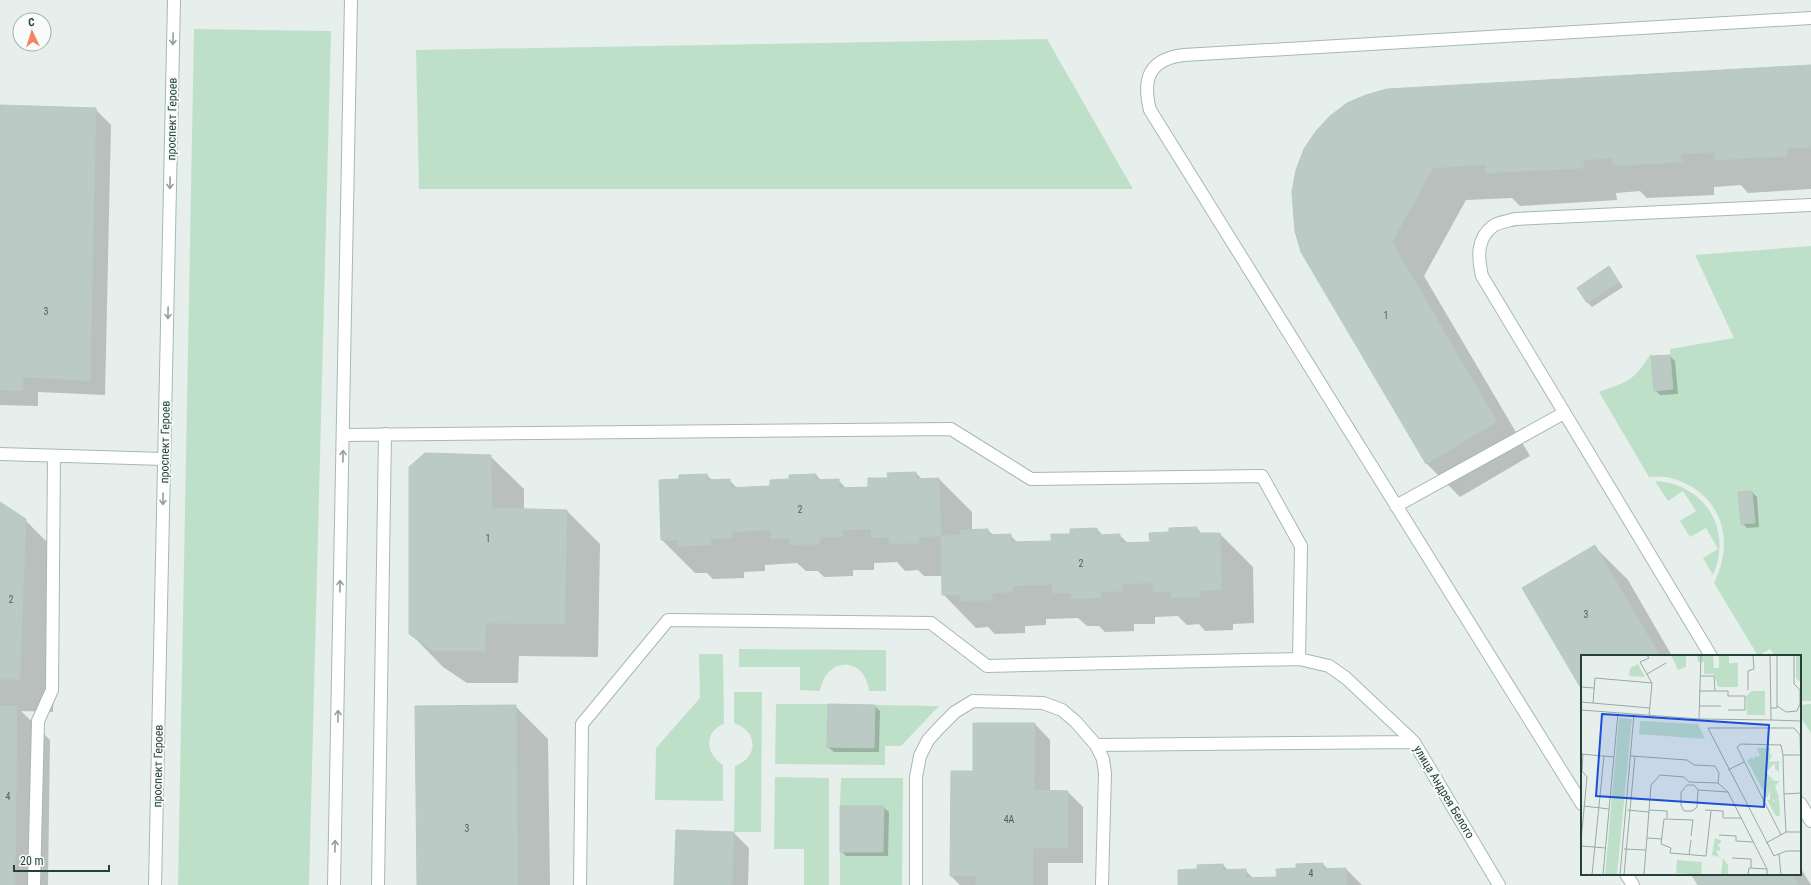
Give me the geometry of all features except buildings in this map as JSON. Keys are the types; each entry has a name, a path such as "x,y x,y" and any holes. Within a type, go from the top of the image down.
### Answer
{"street":[{"name":"проспект Героев","path":"155,885 174,0"},
{"path":"334,885 351,0"},
{"path":"1581,802 1150,110 1146,94 1148,77 1158,63 1169,57 1184,55 1811,18"},
{"path":"1710,655 1482,276 1478,258 1482,240 1494,225 1515,218 1811,205"},
{"path":"1396,506 1564,413"},
{"path":"343,435 951,429 1031,479 1262,476 1301,546 1299,659"},
{"path":"378,885 385,434"},
{"path":"0,454 164,459"},
{"path":"34,885 38,722 52,690 54,456"},
{"name":"улица Андрея Белого","path":"580,885 582,724 668,620 931,623 987,666 1299,659 1330,666 1346,678 1414,742 1499,885"},
{"path":"916,885 916,777 920,756 928,740 955,712 973,700 1043,702 1062,710 1076,722 1096,745 1103,759 1105,773 1102,885"},
{"path":"1096,745 1414,742"},
{"path":"1801,805 1811,821"},
{"path":"1627,875 1633,885"}],"green space":[{"path":"194,29 331,31 309,885 178,885"},
{"path":"1047,39 1133,189 419,189 416,50"},
{"path":"1811,246 1811,701 1801,701 1801,655 1774,655 1770,649 1757,655 1714,583 1721,566 1724,550 1720,519 1712,506 1702,494 1688,485 1668,477 1649,477 1599,392 1630,379 1640,369 1651,353 1654,391 1673,389 1670,349 1734,338 1695,255"},
{"path":"1655,481 1673,484 1688,490 1701,500 1710,512 1717,526 1719,541 1718,558 1713,575 1703,558 1718,549 1706,528 1690,537 1680,521 1696,511 1683,491 1668,501"},
{"path":"739,649 886,650 886,691 869,691 866,680 861,672 854,667 846,665 837,666 830,671 824,679 820,691 800,690 800,667 739,667"},
{"path":"699,654 723,654 724,724 713,732 709,744 713,756 723,765 723,801 655,800 656,748 700,698"},
{"path":"734,692 762,692 761,832 734,832 735,766 743,762 748,757 752,751 752,744 748,732 734,723"},
{"path":"776,704 828,704 828,747 874,748 875,705 939,706 901,746 885,746 885,765 775,764"},
{"path":"1811,704 1811,733 1801,718 1801,705"},
{"path":"775,777 829,778 829,885 804,885 804,849 774,849"},
{"path":"841,778 903,778 902,885 840,885 840,852 883,851 884,806 840,806"}]}
